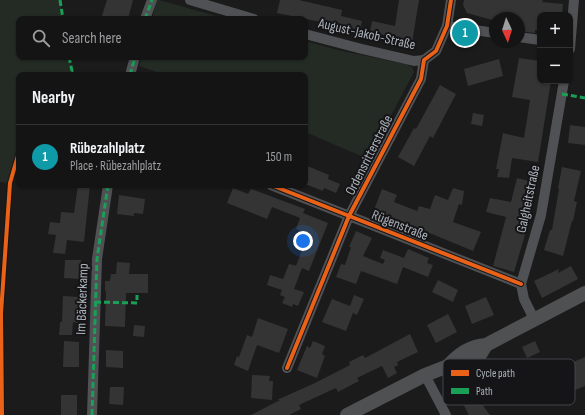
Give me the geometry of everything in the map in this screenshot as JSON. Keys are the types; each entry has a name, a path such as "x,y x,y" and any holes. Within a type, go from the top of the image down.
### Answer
{"main road":[{"path":"454,359 470,349 476,346 486,345 585,293"},
{"path":"347,415 425,375 443,368"}],"street":[{"path":"146,16 152,0"},
{"path":"190,0 244,16"},
{"path":"424,60 436,51 447,26 451,0"},
{"path":"573,12 574,0"},
{"path":"447,26 489,32"},
{"name":"August-Jakob-Straße","path":"308,35 362,50 414,61 424,60"},
{"path":"525,38 537,40"},
{"path":"131,72 134,60"},
{"name":"Ordensritterstraße","path":"287,368 349,216 421,79 424,60"},
{"name":"Galgheitstraße","path":"534,319 524,299 522,284 541,215 563,84"},
{"name":"Im Bäckerkamp","path":"92,415 97,259 108,188"},
{"name":"Rügenstraße","path":"279,188 522,284"},
{"path":"425,375 446,415"}],"shaded area":[{"path":"0,0 60,0 63,16 16,16 16,60 70,60 72,71 16,72 16,162 10,183 0,182"},
{"path":"157,0 159,0 216,16 153,16"},
{"path":"308,42 338,50 405,64 412,67 414,72 368,159 308,133 308,72 156,72 139,66 141,60 308,60"},
{"path":"1,313 2,415 0,415"}],"building":[{"path":"107,0 133,0 129,16 102,16"},
{"path":"280,0 299,0 342,10 341,16 362,21 360,30 308,19 308,16 292,16 277,13"},
{"path":"399,0 419,0 412,43 370,32 372,21 395,26"},
{"path":"464,0 543,0 542,2 563,4 562,12 537,12 537,30 535,30 535,33 525,32 525,12 489,12 489,19 467,13 463,5"},
{"path":"519,58 537,61 537,84 551,84 538,162 512,158 509,178 497,177 499,169 496,169 503,133 524,138 530,100 512,97"},
{"path":"499,59 503,76 468,86 464,69"},
{"path":"440,85 456,94 433,138 430,136 414,166 398,157 414,128 416,129"},
{"path":"473,113 484,115 482,126 471,124"},
{"path":"570,125 585,127 585,145 568,143"},
{"path":"308,166 329,175 328,179 340,184 336,193 324,188 323,191 308,185"},
{"path":"562,167 581,171 574,201 577,202 573,221 563,256 544,250 550,230 552,230"},
{"path":"517,178 537,183 530,218 514,272 493,266 506,217 486,212 490,198 511,202"},
{"path":"78,188 90,188 84,242 67,240 65,254 53,253 56,235 48,234 50,222 60,223 61,212 74,213"},
{"path":"233,188 248,194 251,189 305,209 303,213 328,223 309,271 302,268 294,289 304,292 298,306 293,304 292,307 282,303 285,297 280,295 282,290 267,285 270,275 283,279 289,264 296,266 308,234 296,229 300,218 272,207 267,219 227,203"},
{"path":"453,188 464,191 462,205 459,204 453,222 481,232 473,251 374,210 382,189 397,195 394,202 417,211 419,206 430,209 435,195 448,200"},
{"path":"119,195 145,199 143,214 134,213 134,216 117,214"},
{"path":"356,231 372,238 363,256 383,264 385,260 380,258 383,250 404,258 408,249 429,258 427,263 433,265 428,277 403,267 397,284 361,271 356,284 336,277 341,264 345,265 351,247 349,247"},
{"path":"65,260 81,260 80,279 64,278"},
{"path":"117,262 130,263 129,274 148,274 148,293 126,293 125,327 105,326 105,281 110,281 111,274 116,274"},
{"path":"571,266 578,279 542,298 534,281 559,269 558,273"},
{"path":"438,280 458,290 453,302 432,292"},
{"path":"354,295 364,299 357,315 353,313 346,331 322,322 332,299 350,306"},
{"path":"63,296 79,297 78,323 73,322 72,335 59,335 60,322 62,322"},
{"path":"486,297 494,315 472,324 465,306"},
{"path":"448,314 457,332 436,343 427,325"},
{"path":"258,318 288,329 279,353 257,345 248,371 234,365 237,356 239,357 247,335 252,337"},
{"path":"134,325 145,326 144,337 133,336"},
{"path":"410,334 418,352 397,362 398,365 394,367 397,373 388,378 382,366 357,378 359,381 338,392 336,388 299,405 301,409 289,415 251,415 280,400 277,400 350,365 349,362 363,355 365,358"},
{"path":"64,341 79,342 79,367 63,367"},
{"path":"313,341 325,346 322,354 325,356 317,378 297,370 307,346 310,348"},
{"path":"535,341 540,352 527,358 522,347"},
{"path":"106,350 123,351 123,368 106,367"},
{"path":"585,357 585,386 575,390 575,361"},
{"path":"252,375 270,376 269,381 273,381 272,400 251,398"},
{"path":"110,387 124,387 123,405 109,404"},
{"path":"61,395 77,395 77,415 61,415"},
{"path":"464,405 483,405 490,415 469,415"}],"marked path":[{"path":"60,0 63,16"},
{"path":"146,16 152,0"},
{"path":"70,60 72,72"},
{"path":"131,72 134,60"},
{"path":"562,94 585,98"},
{"path":"92,415 97,259 108,188"},
{"path":"95,302 137,303 137,295"}],"cycle path":[{"path":"287,368 349,216 421,79 424,60 436,51 447,26 451,0"},
{"path":"2,415 1,313 10,183 16,162"},
{"path":"279,188 521,284"}],"place":[{"name":"Rübezahlplatz","path":"465,33"}]}
